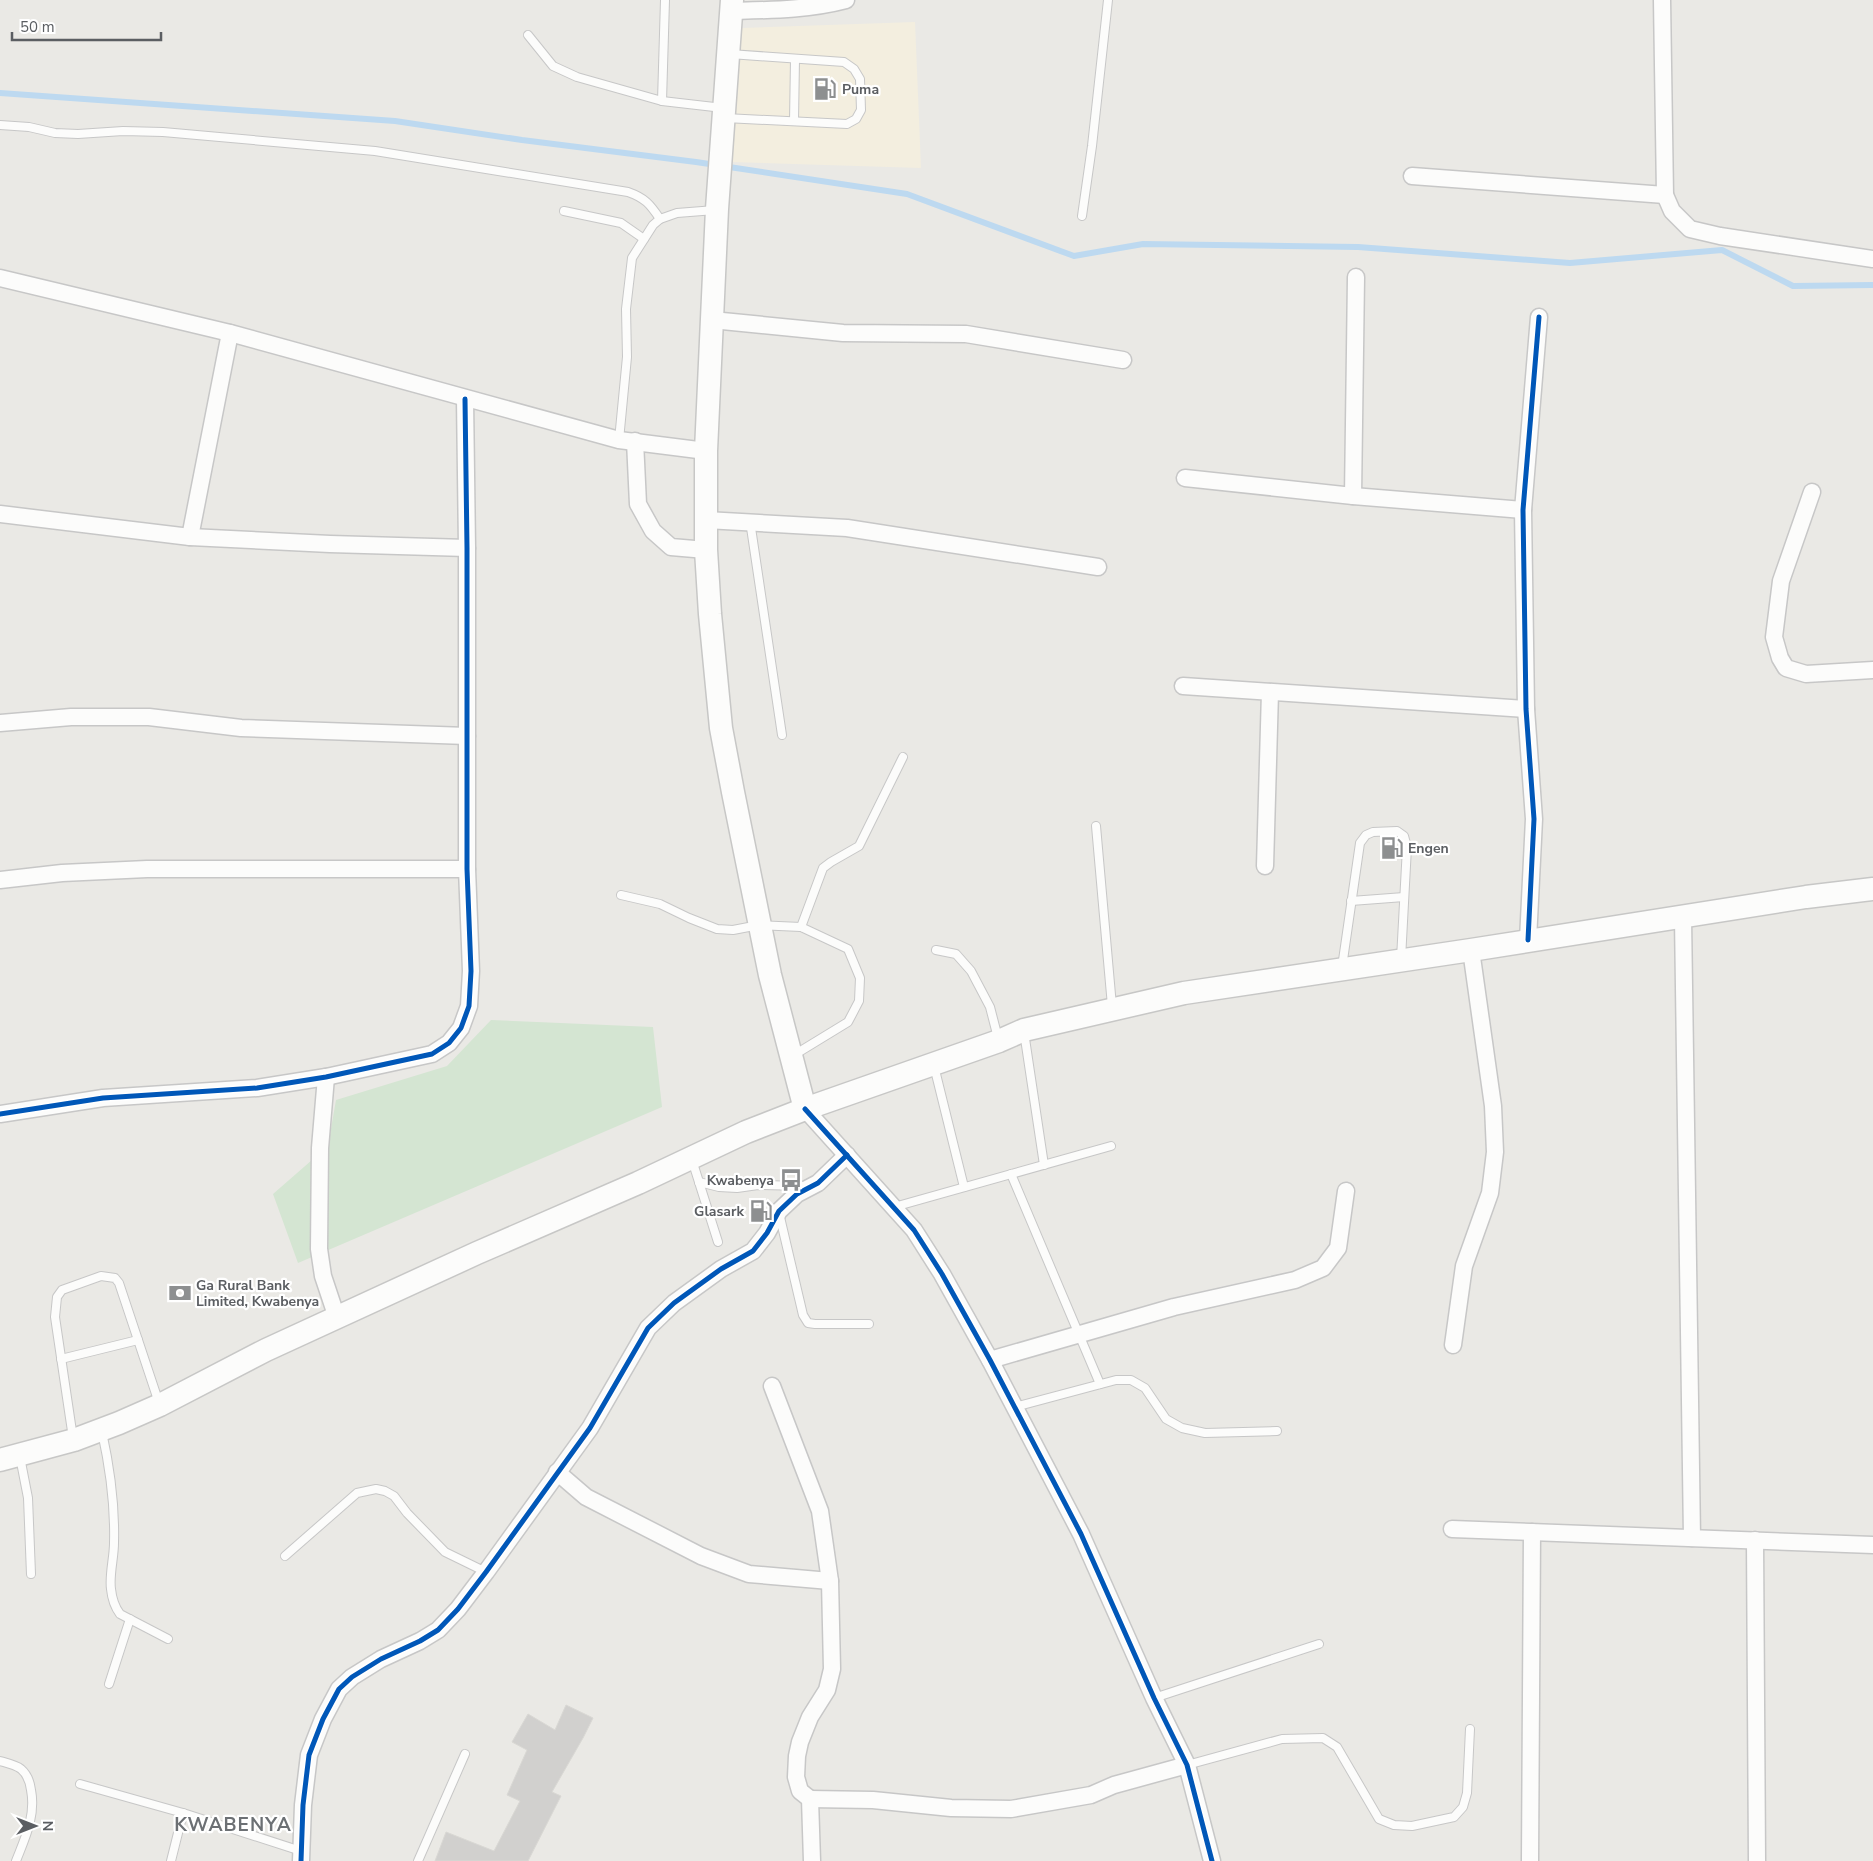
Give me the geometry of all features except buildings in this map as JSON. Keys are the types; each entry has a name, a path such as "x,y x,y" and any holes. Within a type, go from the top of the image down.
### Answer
{"main road":[{"path":"732,6 718,201 706,451 706,550 713,658 721,728 759,924 805,1109"},
{"path":"10,1457 74,1440 160,1405 266,1350 477,1253 638,1183 746,1132 805,1109 999,1041 1024,1030 1184,992 1683,918 1806,897 1873,889"}],"street":[{"path":"732,6 784,10 846,0"},
{"path":"1662,0 1665,195 1672,211 1690,229 1720,236 1873,259"},
{"path":"1412,176 1665,195"},
{"path":"1353,496 1356,277"},
{"path":"0,278 230,333 627,441 706,451"},
{"path":"1528,940 1534,819 1526,709 1523,510 1538,317"},
{"path":"712,320 843,333 966,334 1123,360"},
{"path":"190,537 230,333"},
{"path":"0,1114 103,1098 257,1088 326,1077 432,1054 449,1043 461,1028 469,1006 471,971 467,869 465,398"},
{"path":"627,441 638,504 653,531 671,547 706,550"},
{"path":"1185,478 1353,496 1523,510"},
{"path":"1812,492 1781,581 1774,637 1780,658 1786,668 1806,674 1873,670"},
{"path":"0,514 190,537 467,548"},
{"path":"706,520 847,528 1098,568"},
{"path":"1183,686 1526,709"},
{"path":"1265,866 1270,692"},
{"path":"0,723 71,717 149,717 241,728 467,736"},
{"path":"0,880 62,873 147,869 467,869"},
{"path":"1683,918 1692,1538"},
{"path":"1453,1345 1464,1266 1490,1193 1495,1152 1493,1106 1471,950"},
{"path":"326,1077 320,1148 319,1249 323,1276 337,1318"},
{"path":"805,1109 914,1230 942,1274 990,1360 1081,1534 1154,1698 1187,1765 1212,1861"},
{"path":"301,1856 309,1755 323,1718 339,1690 352,1677 381,1659 420,1641 438,1630 458,1609 590,1428 648,1328 674,1303 720,1269 752,1251 767,1233 779,1211 797,1194 818,1183 847,1155"},
{"path":"990,1360 1174,1307 1295,1280 1323,1268 1338,1248 1346,1191"},
{"path":"772,1386 820,1511 830,1581 832,1669 827,1690 810,1716 800,1742 796,1777 800,1791 810,1799 873,1800 951,1808 1011,1809 1091,1795 1114,1785 1187,1765"},
{"path":"557,1472 586,1497 701,1556 748,1574 830,1581"},
{"path":"1452,1529 1873,1545"},
{"path":"1530,1861 1532,1532"},
{"path":"1755,1540 1757,1861"},
{"path":"810,1799 812,1861"}],"lane":[{"path":"662,101 665,0"},
{"path":"1082,216 1108,0"},
{"path":"528,34 553,66 577,77 662,101 724,113 794,121 847,124 856,119 861,110 860,79 854,69 844,62 728,54"},
{"path":"794,121 795,59"},
{"path":"0,125 78,134 123,130 206,135 413,156 628,192 640,196 650,204 660,219"},
{"path":"627,441 626,309 632,258 653,225 660,219 718,201"},
{"path":"564,211 621,223 644,239"},
{"path":"750,521 782,735"},
{"path":"801,927 823,868 859,846 903,757"},
{"path":"1096,826 1112,1008"},
{"path":"1341,969 1360,843 1366,835 1374,832 1397,832 1404,836 1407,847 1401,960"},
{"path":"621,895 660,904 717,929 743,929 759,924 801,927 848,949 860,978 859,1001 848,1022 793,1056"},
{"path":"1351,901 1404,897"},
{"path":"936,950 956,954 971,971 990,1007 999,1041"},
{"path":"1024,1030 1044,1165"},
{"path":"933,1064 964,1187"},
{"path":"894,1207 1111,1146"},
{"path":"691,1158 718,1242"},
{"path":"1012,1174 1081,1334 1100,1384"},
{"path":"699,1182 719,1187 737,1188 758,1185 811,1186"},
{"path":"779,1211 803,1315 808,1323 870,1324"},
{"path":"74,1440 55,1317 58,1293 62,1290 101,1276 115,1278 119,1283 160,1405"},
{"path":"61,1360 138,1340"},
{"path":"1015,1407 1116,1380 1131,1380 1145,1388 1166,1418 1182,1428 1206,1433 1277,1431"},
{"path":"102,1430 109,1463 112,1504 114,1543 111,1594 114,1607 120,1614 168,1639"},
{"path":"10,1457 28,1498 31,1574"},
{"path":"285,1556 357,1494 376,1489 394,1496 407,1513 445,1552 486,1572"},
{"path":"109,1684 130,1619"},
{"path":"1154,1698 1319,1644"},
{"path":"1187,1765 1282,1739 1323,1738 1337,1747 1379,1819 1394,1825 1412,1826 1454,1817 1463,1807 1467,1793 1470,1729"},
{"path":"418,1861 465,1754"},
{"path":"0,1760 20,1768 26,1774 33,1799 33,1812 29,1829 16,1861"},
{"path":"80,1784 183,1813 301,1856"},
{"path":"171,1861 183,1813"}],"shaded area":[{"path":"915,22 921,168 731,162 742,28"}],"green space":[{"path":"491,1020 653,1027 662,1107 298,1263 273,1194 328,1146 336,1100 447,1066"}],"waterway":[{"path":"0,93 395,121 522,140 696,162 907,194 1074,256 1143,244 1358,247 1570,263 1722,250 1793,286 1873,285"}],"cycle path":[{"path":"1528,940 1534,819 1526,709 1523,510 1539,317"},
{"path":"0,1114 103,1098 257,1088 326,1077 432,1054 449,1043 461,1028 469,1006 471,971 467,869 465,399"},
{"path":"805,1109 914,1230 942,1274 990,1360 1081,1534 1154,1698 1187,1765 1212,1861"},
{"path":"301,1861 303,1805 309,1755 323,1719 339,1689 352,1677 381,1659 420,1641 438,1630 458,1609 590,1428 648,1328 674,1303 721,1269 753,1251 767,1233 779,1211 797,1194 818,1183 847,1155"}],"place":[{"name":"Puma","path":"825,89"},
{"name":"Engen","path":"1392,848"},
{"name":"Kwabenya","path":"791,1180"},
{"name":"Glasark","path":"761,1211"},
{"name":"Ga Rural Bank Limited, Kwabenya","path":"180,1293"}],"district":[{"name":"KWABENYA","path":"233,1825"}]}
